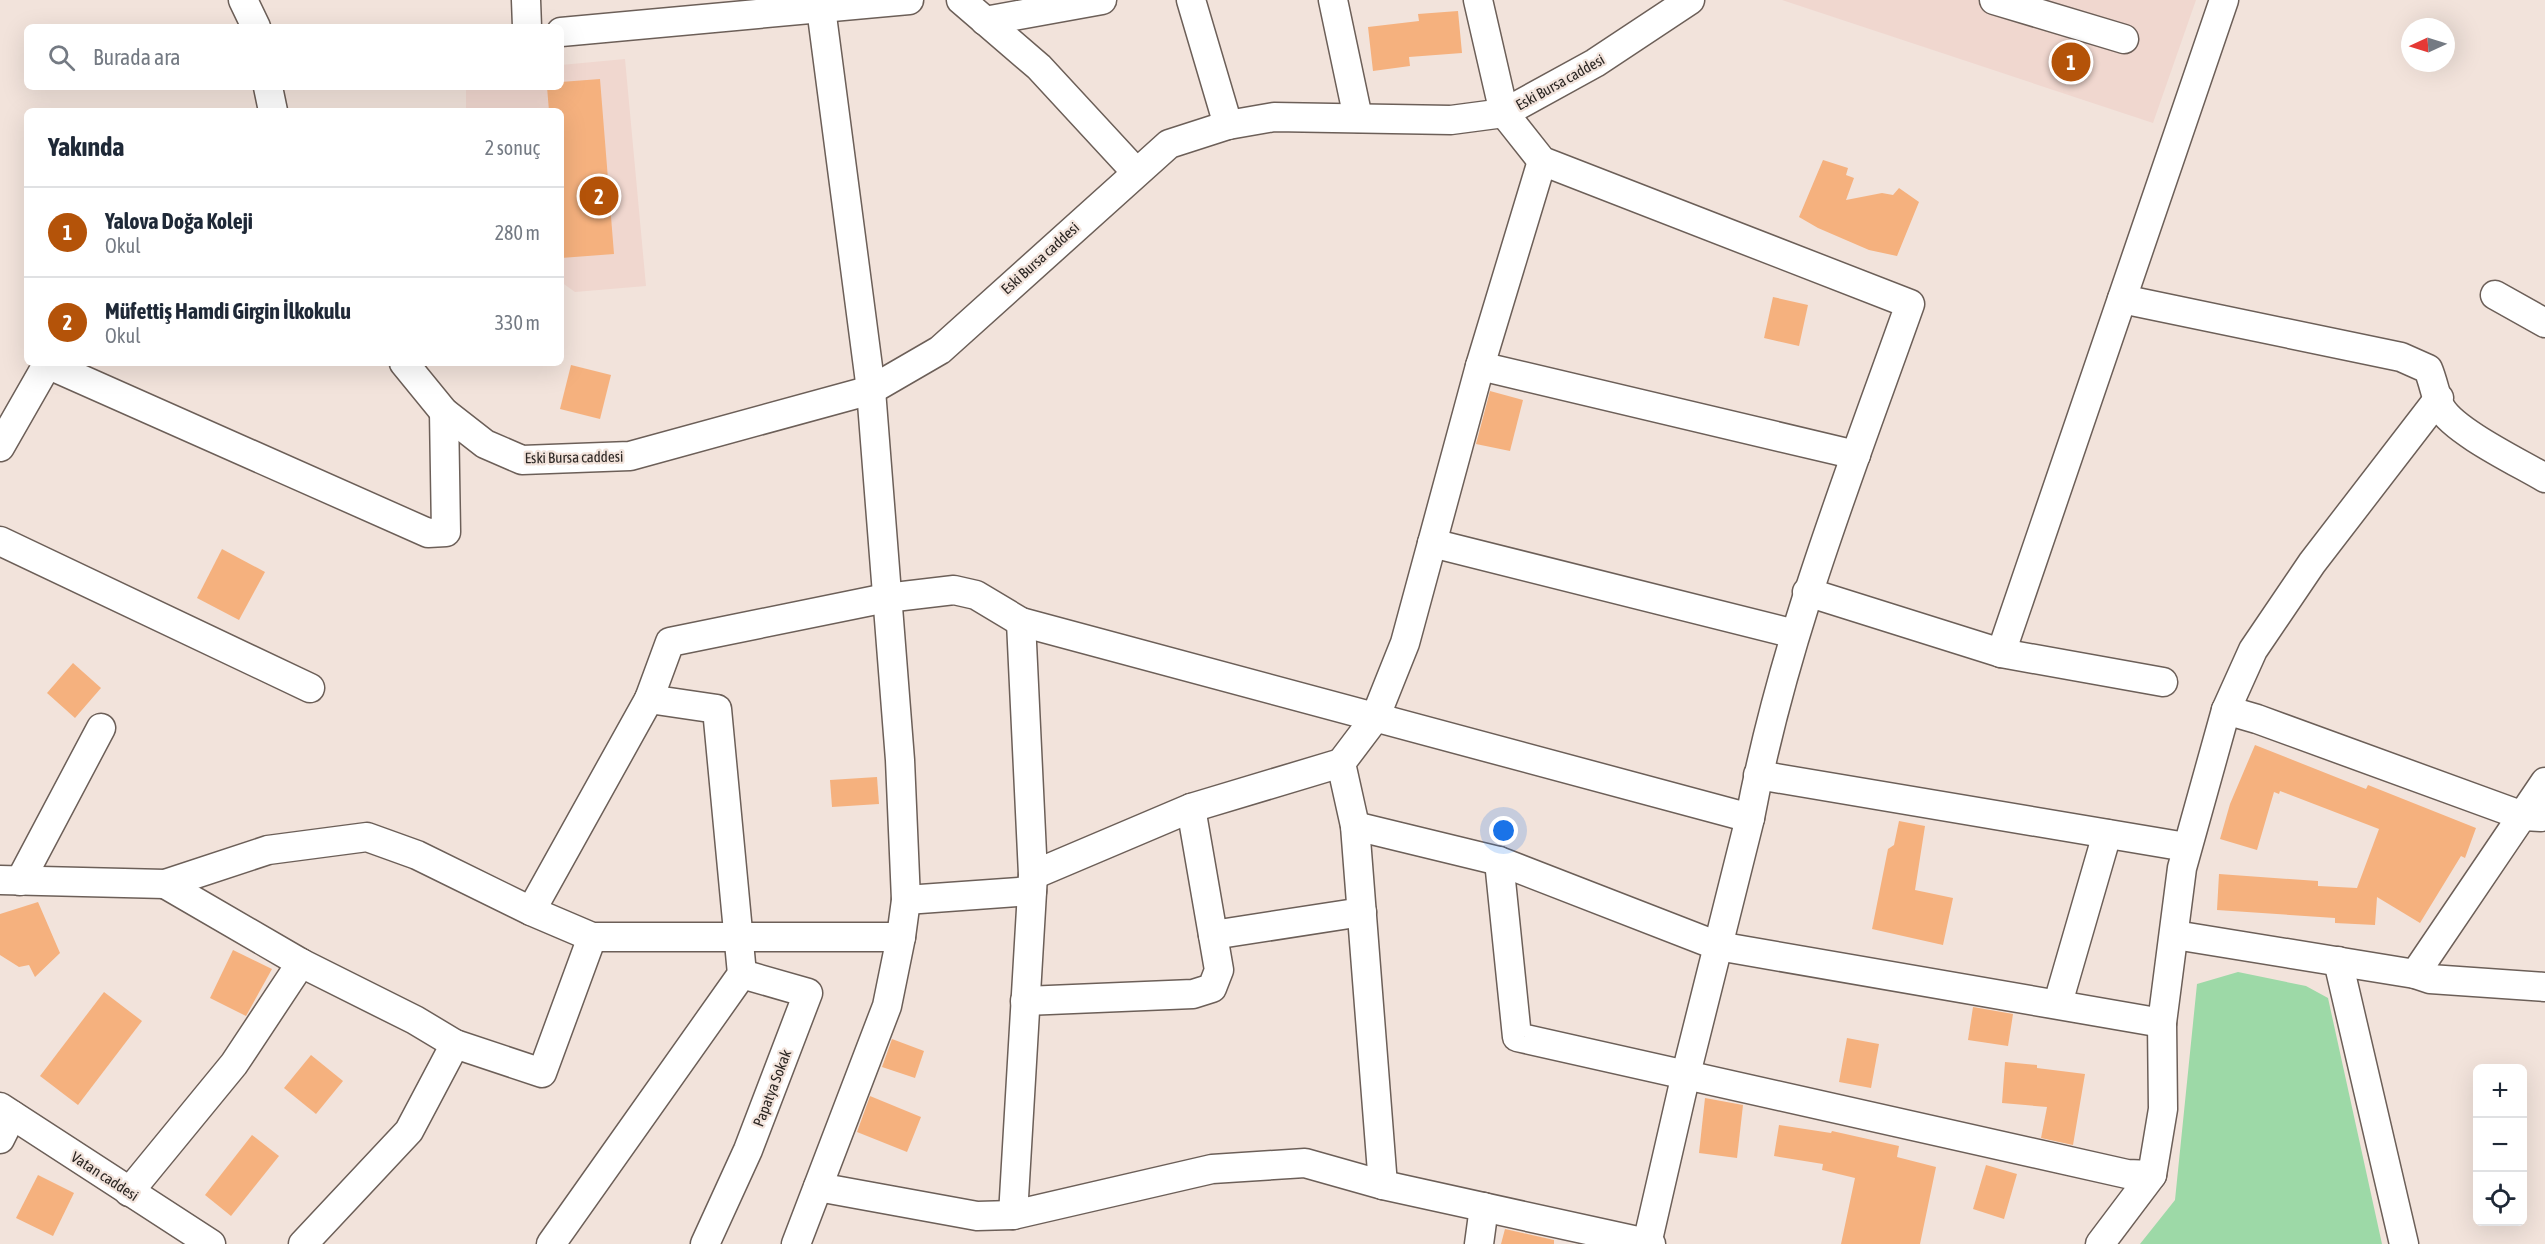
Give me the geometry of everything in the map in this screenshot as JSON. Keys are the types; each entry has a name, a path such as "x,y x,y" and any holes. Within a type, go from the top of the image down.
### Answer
{"street":[{"path":"243,0 255,24"},
{"path":"526,0 527,24"},
{"path":"564,32 909,0"},
{"path":"961,0 1039,67 1136,172"},
{"path":"985,21 1102,0"},
{"path":"1191,0 1228,125"},
{"path":"1333,0 1358,118"},
{"path":"818,1187 977,1216 1013,1215 1212,1169 1305,1163 1383,1185 1648,1244 1686,1074 1750,818 1758,775 1795,634 1807,592 1910,304 1542,161 1504,113 1478,0"},
{"name":"Eski Bursa caddesi","path":"406,366 444,412 485,444 522,460 630,456 871,390 939,350 1169,144 1228,125 1274,117 1451,120 1504,113 1595,63 1690,0"},
{"path":"1994,0 2124,39"},
{"path":"2001,653 2224,0"},
{"path":"796,1244 887,1006 906,900 900,760 871,390 821,8"},
{"path":"269,90 272,108"},
{"path":"906,900 1033,883 1191,808 1341,763 1375,718 1405,643 1480,366 1542,161"},
{"path":"2495,295 2545,323"},
{"path":"2122,299 2401,357 2428,369 2441,408 2470,435 2545,478"},
{"path":"0,447 46,366"},
{"path":"52,366 428,533 446,531 444,412"},
{"path":"1480,366 1856,455"},
{"path":"2100,1244 2152,1175 2163,1109 2162,1023 2182,868 2226,710 2253,650 2305,573 2439,398"},
{"path":"0,541 310,688"},
{"path":"1432,543 1795,634"},
{"path":"531,911 649,699 670,642 886,597 954,590 976,595 1021,622 1750,818"},
{"path":"1807,592 2001,653 2163,682"},
{"path":"1013,1215 1033,883 1021,622"},
{"path":"550,1244 742,975 717,709 649,699"},
{"path":"2226,710 2257,718 2534,816"},
{"path":"101,728 10,881 165,884 268,850 367,837 417,855 531,911 592,937 901,938"},
{"path":"1341,763 1355,826 1383,1185"},
{"path":"1758,775 2186,847"},
{"path":"2415,974 2534,816 2545,782"},
{"path":"1025,1001 1193,994 1212,988 1219,970 1191,808"},
{"path":"1355,826 1499,861 1718,945 2162,1023"},
{"path":"2058,1003 2107,834"},
{"path":"1499,861 1517,1037 2127,1174 2152,1175"},
{"path":"165,884 301,963 415,1020 455,1044 542,1073 592,937"},
{"path":"1213,935 1362,912"},
{"path":"2175,935 2415,974 2430,979 2545,987"},
{"path":"2337,961 2404,1244"},
{"path":"129,1192 234,1064 301,963"},
{"name":"Papatya Sokak","path":"705,1244 748,1150 808,993 742,975"},
{"path":"303,1244 409,1131 455,1044"},
{"name":"Vatan caddesi","path":"4,1120 129,1192 212,1244"},
{"path":"1479,1244 1484,1207"}],"shaded area":[{"path":"1782,0 2196,0 2153,123"},
{"path":"625,59 646,286 575,292 564,284 564,108 466,108 466,90 564,90 564,65"}],"green space":[{"path":"2238,972 2306,986 2328,998 2382,1244 2140,1244 2175,1200 2197,984"}],"building":[{"path":"1458,11 1462,53 1409,57 1410,66 1373,71 1368,27 1419,21 1418,14"},
{"path":"600,79 614,254 564,258 564,108 549,108 547,90 564,90 564,82"},
{"path":"1823,160 1848,168 1846,175 1854,178 1846,200 1882,193 1893,195 1899,188 1919,202 1897,256 1869,250 1818,228 1799,217"},
{"path":"1773,297 1808,305 1799,346 1764,338"},
{"path":"571,365 611,375 600,419 560,409"},
{"path":"1490,391 1523,400 1510,451 1476,444"},
{"path":"222,549 265,572 239,620 197,598"},
{"path":"73,663 101,688 75,718 47,693"},
{"path":"2255,745 2366,789 2368,785 2476,828 2465,858 2461,856 2420,923 2377,897 2375,925 2335,923 2335,918 2217,910 2219,874 2318,881 2318,886 2357,888 2379,829 2280,791 2279,794 2274,792 2257,850 2220,839 2230,804"},
{"path":"877,777 879,804 832,807 830,780"},
{"path":"1899,821 1925,826 1915,890 1953,898 1943,945 1872,929 1888,849 1894,845"},
{"path":"38,902 60,953 35,977 29,965 19,967 0,955 0,914"},
{"path":"233,950 272,969 246,1016 210,998"},
{"path":"104,992 142,1021 78,1105 40,1076"},
{"path":"1973,1007 2013,1014 2008,1046 1968,1040"},
{"path":"1847,1038 1879,1044 1871,1088 1839,1082"},
{"path":"892,1039 924,1051 915,1078 882,1067"},
{"path":"311,1055 343,1081 316,1114 284,1088"},
{"path":"2005,1062 2085,1074 2073,1145 2041,1138 2047,1107 2002,1103"},
{"path":"870,1096 921,1117 907,1152 857,1132"},
{"path":"1705,1098 1743,1105 1737,1158 1699,1153"},
{"path":"1779,1125 1831,1133 1832,1131 1899,1146 1897,1157 1936,1167 1920,1244 1841,1244 1855,1178 1822,1170 1823,1164 1774,1156"},
{"path":"252,1135 279,1156 231,1216 205,1195"},
{"path":"1986,1165 2017,1174 2004,1219 1973,1209"},
{"path":"38,1175 74,1193 53,1236 16,1218"},
{"path":"1505,1229 1554,1240 1554,1244 1501,1244"}],"place":[{"name":"Yalova Doğa Koleji","path":"2071,62"},
{"name":"Müfettiş Hamdi Girgin İlkokulu","path":"599,196"}]}
